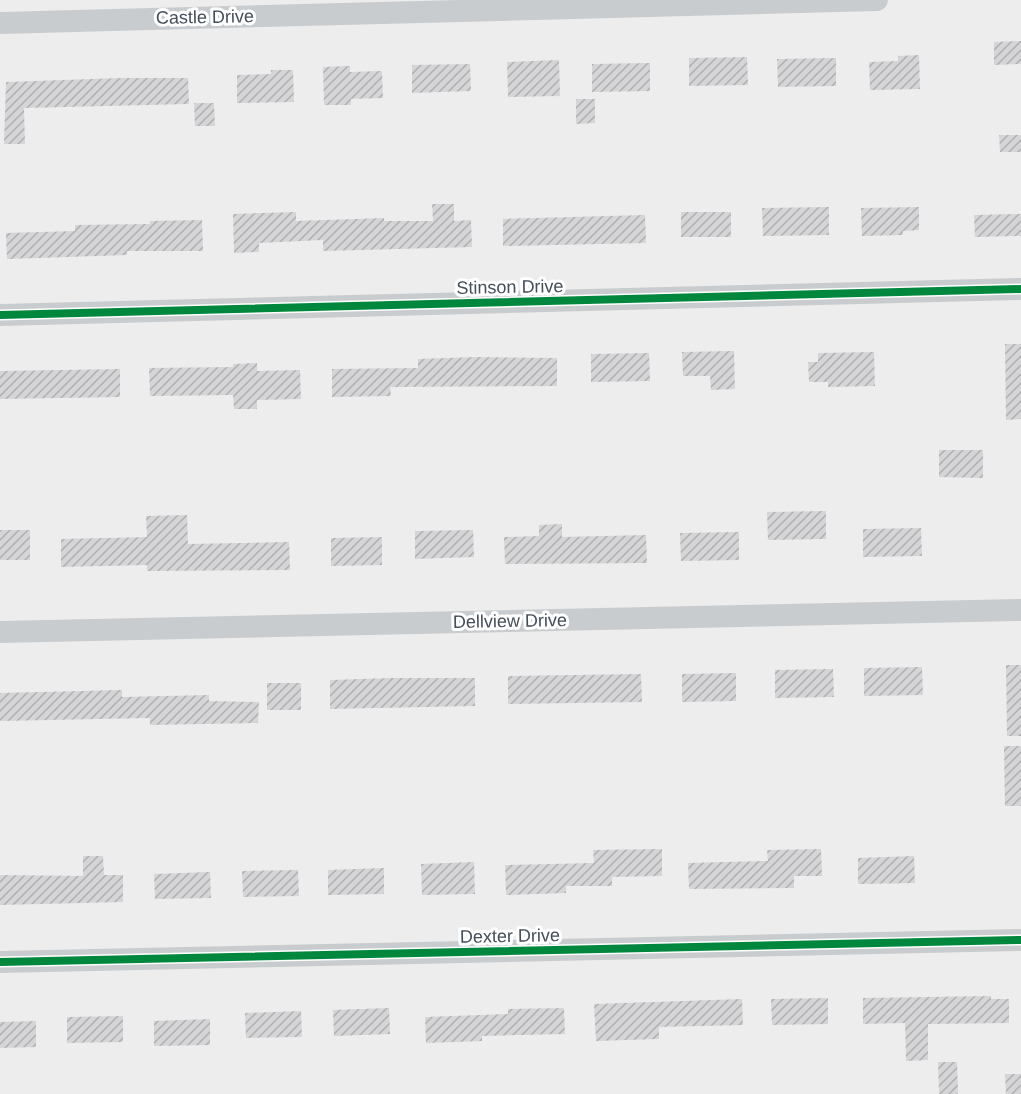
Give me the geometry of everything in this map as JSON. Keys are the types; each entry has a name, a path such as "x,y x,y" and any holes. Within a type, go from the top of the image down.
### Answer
{"street":[{"name":"Castle Drive","path":"0,23 877,0"},
{"name":"Stinson Drive","path":"0,315 1021,289"},
{"name":"Dellview Drive","path":"0,632 1021,609"},
{"name":"Dexter Drive","path":"0,962 1021,940"}],"building":[{"path":"1021,41 1021,64 994,65 994,42"},
{"path":"919,55 920,89 870,90 869,62 898,61 898,56"},
{"path":"747,57 748,85 689,86 689,58"},
{"path":"836,58 836,86 778,87 777,59"},
{"path":"559,60 560,96 508,97 507,62"},
{"path":"650,63 650,91 592,92 592,64"},
{"path":"470,64 471,91 412,93 412,65"},
{"path":"350,66 350,72 382,71 383,98 351,99 351,105 324,105 323,67"},
{"path":"271,70 293,70 294,102 237,103 237,75 271,74"},
{"path":"188,78 189,104 24,108 25,144 4,144 6,82"},
{"path":"576,99 595,99 595,123 576,124"},
{"path":"194,103 214,103 215,126 195,126"},
{"path":"999,135 1021,135 1021,152 1000,152"},
{"path":"432,204 454,204 454,221 471,220 472,247 323,251 323,240 259,243 259,252 234,253 233,214 296,212 296,221 384,218 384,221 433,221"},
{"path":"829,207 829,235 763,236 762,208"},
{"path":"919,207 919,230 903,231 903,235 862,236 861,208"},
{"path":"681,212 731,212 731,237 681,237"},
{"path":"1021,214 1021,236 975,237 974,215"},
{"path":"645,215 646,243 503,246 503,219"},
{"path":"202,220 203,251 127,251 127,255 7,259 6,233 75,231 75,225 150,224 150,221"},
{"path":"1005,344 1021,344 1021,419 1006,420"},
{"path":"734,351 735,389 711,390 710,376 683,376 682,352"},
{"path":"874,352 875,386 828,387 828,382 809,382 808,362 818,362 818,353"},
{"path":"649,353 650,381 591,382 591,354"},
{"path":"557,358 557,386 390,387 391,396 332,397 332,369 418,368 418,359"},
{"path":"257,363 257,371 300,370 301,399 257,400 257,409 234,409 233,395 150,396 149,368 233,367 233,364"},
{"path":"120,369 120,397 0,399 0,371"},
{"path":"939,450 983,450 983,478 939,477"},
{"path":"826,511 826,539 768,540 767,512"},
{"path":"187,515 188,544 289,542 290,570 147,571 147,565 61,567 61,539 147,537 146,516"},
{"path":"562,524 562,537 646,535 647,563 505,564 504,537 539,536 539,525"},
{"path":"921,528 922,556 863,557 863,529"},
{"path":"0,530 30,530 30,560 0,560"},
{"path":"473,530 474,557 415,559 415,531"},
{"path":"739,532 739,560 681,561 680,533"},
{"path":"382,537 382,565 331,566 331,538"},
{"path":"1006,665 1021,665 1021,736 1007,736"},
{"path":"922,667 923,695 864,696 864,668"},
{"path":"833,669 834,697 775,698 775,670"},
{"path":"736,673 736,701 682,702 682,674"},
{"path":"641,674 642,702 508,704 508,676"},
{"path":"475,678 475,706 330,709 330,680"},
{"path":"267,683 301,683 301,710 267,710"},
{"path":"122,690 122,697 209,695 209,701 259,702 258,723 150,725 150,718 0,721 0,693"},
{"path":"1004,746 1021,746 1021,806 1005,806"},
{"path":"662,849 662,876 612,877 612,886 566,886 566,893 506,895 505,865 594,863 593,850"},
{"path":"821,849 822,876 794,876 794,888 689,889 688,863 768,861 767,850"},
{"path":"83,856 103,856 104,875 123,875 123,902 0,905 0,875 83,876"},
{"path":"914,856 915,883 858,884 858,858"},
{"path":"474,862 475,894 422,895 421,864"},
{"path":"384,868 384,894 328,895 328,870"},
{"path":"298,870 299,896 243,897 242,871"},
{"path":"210,872 211,898 155,899 154,874"},
{"path":"991,996 991,999 1009,999 1009,1023 928,1024 928,1060 906,1061 905,1023 863,1024 863,998"},
{"path":"828,998 828,1024 772,1025 771,999"},
{"path":"742,999 743,1025 659,1027 659,1039 596,1041 594,1004"},
{"path":"389,1008 390,1034 334,1036 333,1010"},
{"path":"564,1008 565,1034 482,1036 482,1041 426,1043 425,1017 508,1014 508,1009"},
{"path":"301,1011 302,1037 246,1038 245,1013"},
{"path":"123,1016 123,1042 67,1043 67,1017"},
{"path":"210,1019 210,1045 154,1046 154,1021"},
{"path":"36,1021 36,1047 0,1048 0,1022"},
{"path":"938,1062 957,1062 958,1094 939,1094"},
{"path":"1005,1074 1021,1074 1021,1094 1006,1094"}],"cycle path":[{"path":"0,315 1021,289"},
{"path":"0,962 1021,940"}]}
